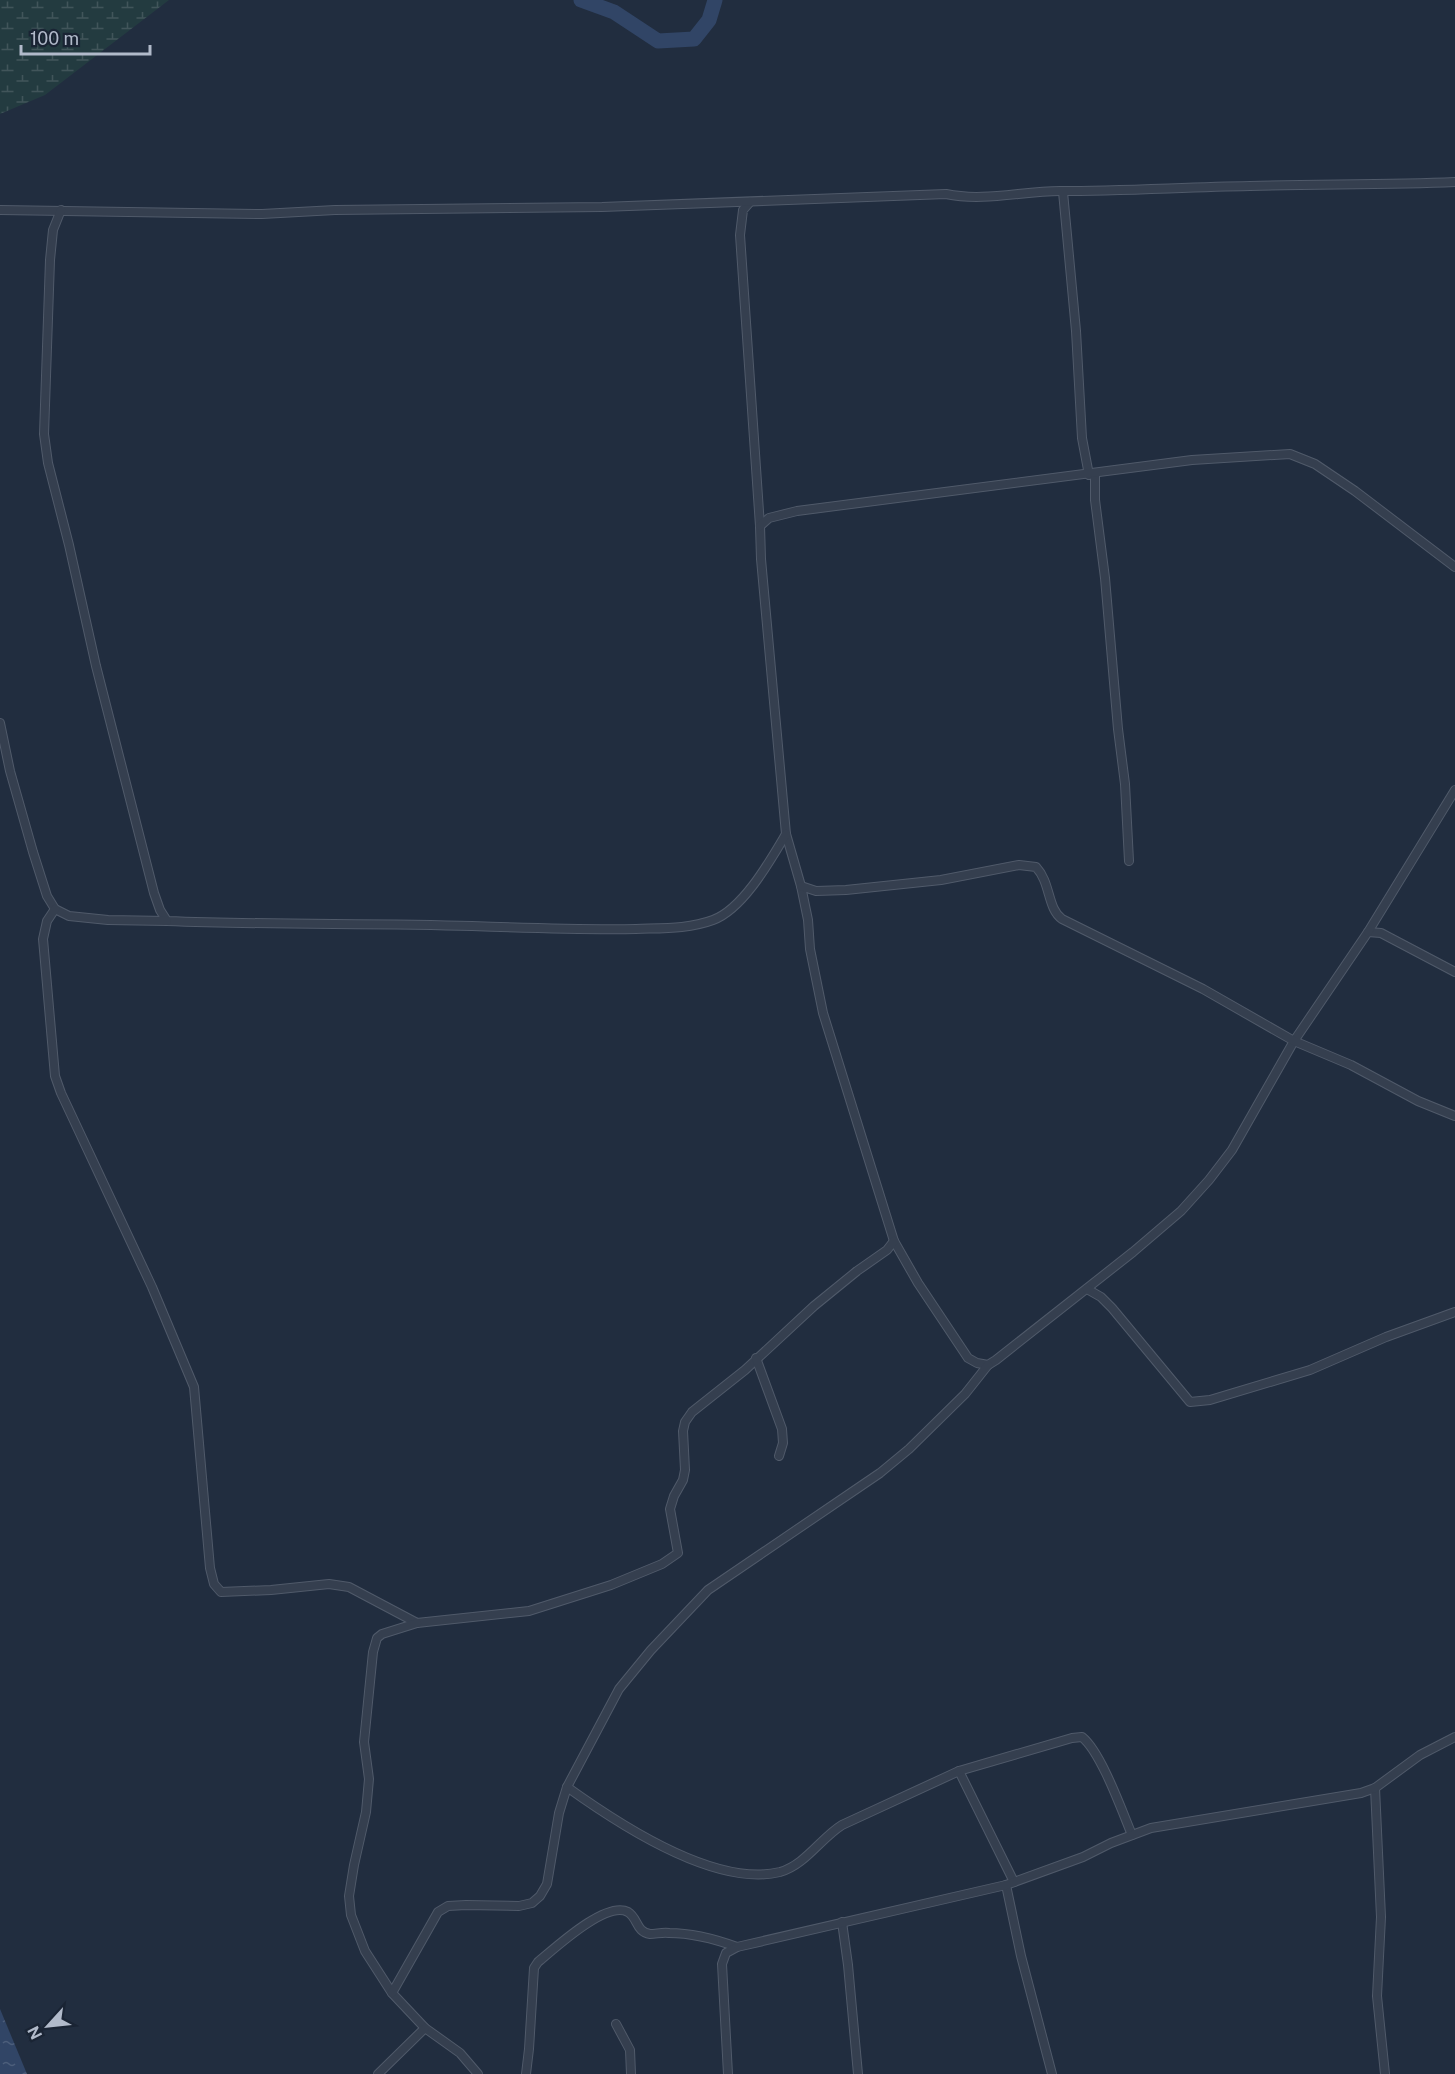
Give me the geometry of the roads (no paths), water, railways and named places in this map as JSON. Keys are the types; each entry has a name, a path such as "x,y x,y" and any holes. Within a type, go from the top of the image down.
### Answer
{"street":[{"path":"0,210 262,214 335,210 602,207 946,194 959,197 1009,196 1063,192 1455,182"},
{"path":"1063,192 1076,331 1082,438 1092,474 1105,578 1125,784 1129,861"},
{"path":"750,202 743,210 740,236 760,526 760,559 786,834 801,886 808,920 810,949 823,1013 894,1241 918,1283 968,1358 977,1364 988,1365"},
{"path":"61,210 53,230 49,271 44,434 48,463 96,666 154,893 167,921"},
{"path":"760,526 769,518 797,511 1192,460 1290,454 1315,464 1355,491 1455,567"},
{"path":"0,723 10,771 47,896 55,909 69,916 108,920 614,930 693,926 715,919 734,905 769,864 786,834"},
{"path":"392,1993 438,1912 448,1906 519,1906 532,1903 540,1896 547,1884 557,1824 567,1787 620,1689 651,1650 708,1590 880,1473 934,1426 973,1386 988,1365 1087,1290 1181,1211 1209,1180 1232,1150 1294,1041 1368,932 1455,790"},
{"path":"801,886 816,891 846,890 941,880 1019,865 1036,867 1046,882 1054,911 1062,919 1203,989 1294,1041 1351,1065 1418,1101 1455,1116"},
{"path":"55,909 47,921 43,939 55,1076 134,1248 194,1387 210,1568 214,1584 220,1592 232,1593 329,1584 349,1587 417,1623"},
{"path":"1368,932 1381,933 1455,972"},
{"path":"478,2074 460,2053 424,2028 392,1993 365,1951 351,1914 350,1896 354,1865 366,1812 369,1779 364,1742 373,1652 377,1638 382,1634 417,1623 529,1611 611,1585 671,1559 678,1553 670,1509 683,1480 685,1470 683,1431 685,1422 692,1412 756,1359 814,1306 887,1250 894,1241"},
{"path":"1087,1290 1101,1297 1112,1308 1190,1402 1210,1400 1310,1370 1386,1337 1455,1312"},
{"path":"756,1359 782,1429 783,1443 780,1456"},
{"path":"567,1787 611,1819 692,1860 724,1870 769,1873 782,1871 798,1863 842,1825 959,1771 1082,1737 1089,1742 1103,1769 1132,1835"},
{"path":"728,2074 722,1964 726,1953 737,1947 1010,1884 1083,1857 1151,1828 1361,1793 1375,1788 1420,1755 1455,1737"},
{"path":"959,1771 1010,1884 1021,1956 1052,2074"},
{"path":"1375,1788 1382,1917 1377,1996 1384,2074"},
{"path":"526,2074 534,1968 538,1962 580,1928 607,1911 630,1913 639,1928 650,1934 669,1932 711,1938 737,1947"},
{"path":"842,1922 858,2074"},
{"path":"616,2024 630,2050 631,2074"},
{"path":"378,2074 424,2028"}],"water":[{"path":"0,2009 27,2074 0,2074"}],"waterway":[{"path":"581,0 614,12 658,41 694,39 709,20 715,0"}]}
